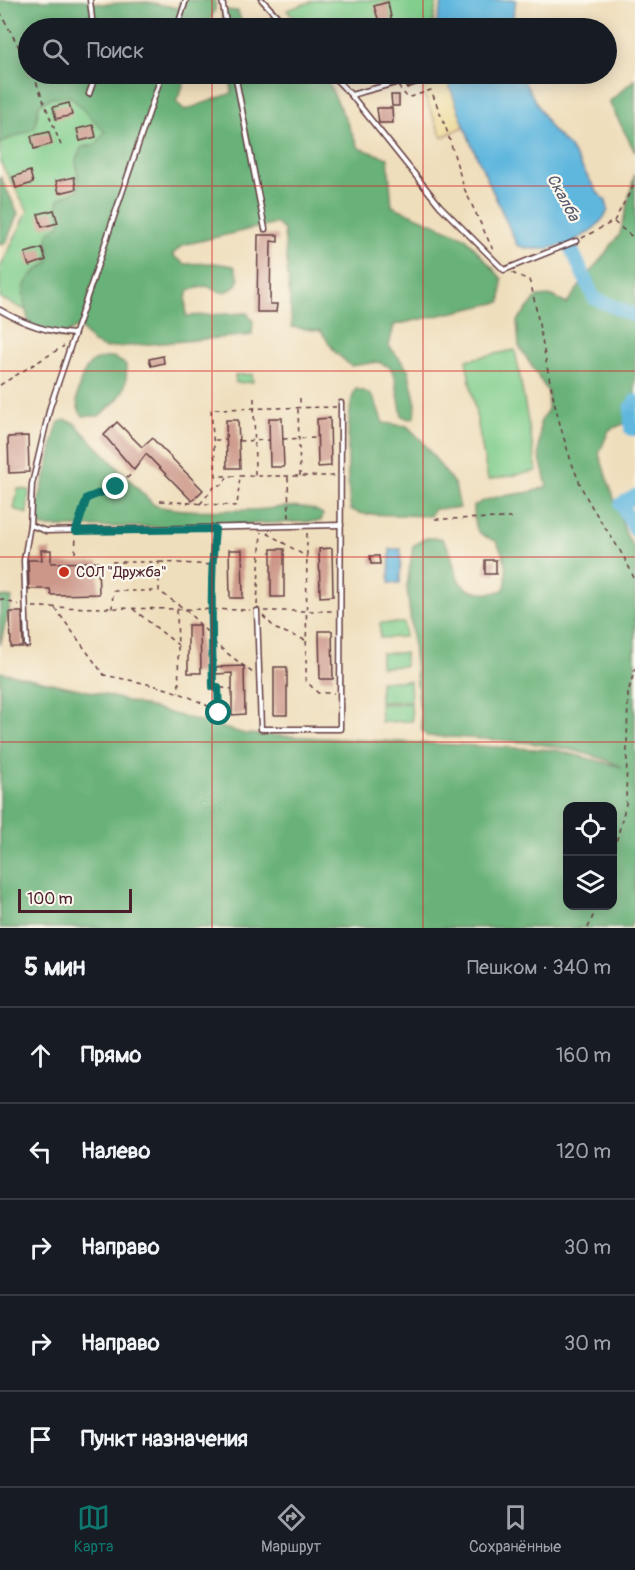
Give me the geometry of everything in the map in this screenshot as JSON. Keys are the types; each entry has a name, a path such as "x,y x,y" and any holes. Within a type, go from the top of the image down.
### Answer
{"lane":[{"path":"90,0 92,18"},
{"path":"180,18 186,0"},
{"path":"222,0 225,18"},
{"path":"263,1 272,0"},
{"path":"263,1 279,18"},
{"path":"89,94 92,84"},
{"path":"27,645 24,560 30,525 32,484 50,407 159,84"},
{"path":"238,84 265,229"},
{"path":"341,84 440,206 504,270 576,242"},
{"path":"351,95 391,84"},
{"path":"0,310 19,321 46,330 74,334"},
{"path":"257,610 261,729 340,729 341,405"},
{"path":"30,525 46,531 341,525"}],"path":[{"path":"0,12 18,45"},
{"path":"37,84 62,148"},
{"path":"396,84 408,98 431,90 447,131 464,188 495,253"},
{"path":"576,242 614,221 635,183"},
{"path":"614,221 635,239"},
{"path":"504,270 529,280 566,448 599,522 627,558 635,581"},
{"path":"0,385 70,343"},
{"path":"254,398 255,476"},
{"path":"300,398 300,476"},
{"path":"200,504 216,484 212,409 341,405"},
{"path":"283,439 318,438"},
{"path":"214,440 226,440"},
{"path":"239,441 270,440"},
{"path":"75,553 76,531 87,498 116,487 133,473"},
{"path":"216,476 341,476"},
{"path":"216,484 222,484 227,476"},
{"path":"288,476 290,527"},
{"path":"160,501 237,506 240,477"},
{"path":"435,519 512,518"},
{"path":"307,526 306,681 312,690 318,693 340,693"},
{"path":"306,641 276,629 257,610 262,528 307,557"},
{"path":"215,529 212,565 213,687 232,690"},
{"path":"112,562 212,565"},
{"path":"159,562 159,591"},
{"path":"112,609 112,591 159,591 186,609 212,637"},
{"path":"0,599 26,607 54,608 341,611"},
{"path":"54,608 104,675 179,692 196,698 219,713 218,687"},
{"path":"133,609 179,646"},
{"path":"177,609 179,692"},
{"path":"212,642 222,652 248,668 260,680"},
{"path":"613,856 626,804 628,693 635,668"},
{"path":"588,928 595,910"}],"green space":[{"path":"0,0 84,0 101,4 148,2 178,8 181,0 215,0 215,9 211,18 18,18 18,84 184,84 176,102 185,110 232,93 231,84 258,84 259,86 329,84 359,148 388,158 392,206 465,237 502,279 501,302 394,325 389,346 408,369 416,404 415,417 409,419 402,416 395,377 390,367 378,362 351,366 335,352 321,331 292,327 284,230 276,223 183,245 172,255 185,264 214,263 234,266 239,279 229,291 216,291 207,286 189,290 186,298 186,316 247,313 253,321 252,335 105,348 93,343 82,329 75,328 61,338 30,327 24,289 31,276 49,262 48,234 61,223 57,206 60,198 79,190 76,160 81,148 96,144 105,132 70,96 50,98 39,105 35,127 0,144"},
{"path":"316,0 437,0 434,18 295,18 287,10"},
{"path":"222,10 238,11 240,18 223,18"},
{"path":"635,79 635,152 609,102"},
{"path":"45,84 113,84 145,90 49,321 0,298 0,268 28,211 0,162 0,113"},
{"path":"635,173 635,419 609,430 599,454 626,534 635,551 635,916 630,928 0,928 0,672 102,694 245,734 556,750 622,767 600,758 551,746 526,742 427,736 422,731 407,587 413,546 426,538 441,538 447,546 463,586 471,591 486,593 497,592 505,588 506,569 502,552 496,541 483,536 477,530 474,506 492,498 529,492 547,486 539,455 540,423 548,409 548,392 519,346 517,321 537,297 553,296 566,304 620,234"},
{"path":"0,176 18,213 6,243 0,245"},
{"path":"515,350 537,471 488,480 466,360"},
{"path":"113,357 126,365 126,382 121,394 99,416 83,416 79,411 77,397 83,374 93,361"},
{"path":"252,374 253,382 236,383 235,375"},
{"path":"356,389 372,397 383,423 407,426 422,441 455,485 460,508 434,509 430,516 363,514 351,510 348,467 349,429 352,398"},
{"path":"66,420 74,423 154,505 201,511 307,507 323,514 321,521 173,527 42,527 36,521 37,508 53,440 59,422"},
{"path":"18,489 29,490 27,514 14,509"},
{"path":"0,596 12,598 0,645"},
{"path":"380,623 404,623 405,637 380,638"},
{"path":"381,653 405,653 405,666 381,667"},
{"path":"380,681 410,681 411,701 380,702"},
{"path":"411,703 412,721 381,722 380,704"}],"sand":[{"path":"436,84 449,84 465,126 442,137 422,90"}],"water":[{"path":"443,0 516,0 514,18 438,18"},
{"path":"449,84 526,84 551,129 570,148 597,192 606,201 608,210 593,229 568,243 541,249 517,245 470,141"},
{"path":"390,549 401,549 400,583 389,583"}],"building":[{"path":"388,2 391,18 378,18 374,6"},
{"path":"406,84 419,84 407,88"},
{"path":"391,95 399,95 399,106 392,106"},
{"path":"69,103 72,115 56,119 53,107"},
{"path":"377,108 392,108 393,123 379,123"},
{"path":"93,125 96,137 80,141 77,129"},
{"path":"49,132 52,144 34,149 31,136"},
{"path":"30,171 33,183 16,188 13,177"},
{"path":"74,177 76,189 59,193 56,181"},
{"path":"54,210 58,223 42,227 38,214"},
{"path":"258,235 278,235 278,242 271,241 270,304 277,304 276,312 257,312"},
{"path":"42,248 46,260 29,266 25,253"},
{"path":"163,356 164,363 151,366 149,359"},
{"path":"269,418 282,418 284,467 270,467"},
{"path":"330,418 331,466 318,467 317,419"},
{"path":"226,420 238,420 240,468 227,468"},
{"path":"117,422 142,447 152,438 203,490 192,501 146,454 134,470 104,435"},
{"path":"28,436 29,472 9,473 8,437"},
{"path":"332,548 333,596 320,597 319,549"},
{"path":"271,549 284,549 284,597 271,597"},
{"name":"СОЛ \"Дружба\"","path":"41,550 51,550 51,563 98,562 99,594 51,595 50,589 29,589 28,560 42,560"},
{"path":"229,550 242,550 243,598 230,598"},
{"path":"370,556 379,556 380,564 371,564"},
{"path":"485,560 496,560 496,574 485,574"},
{"path":"10,612 22,612 23,647 11,647"},
{"path":"188,625 200,625 201,673 188,673"},
{"path":"319,631 332,631 333,679 320,679"},
{"path":"244,666 245,714 232,715 232,673 216,674 215,667"},
{"path":"274,667 287,667 287,715 274,715"}],"waterway":[{"name":"Скалба","path":"562,229 594,298 635,316"},
{"name":"Скалба","path":"635,401 631,408 631,429 635,429"},
{"name":"Скалба","path":"635,496 621,504 635,530"}],"place":[{"name":"СОЛ \"Дружба\"","path":"64,572"}],"route":[{"path":"116,487 87,498 76,531 215,529 212,565 212,642 213,687 218,687 219,713"}]}
